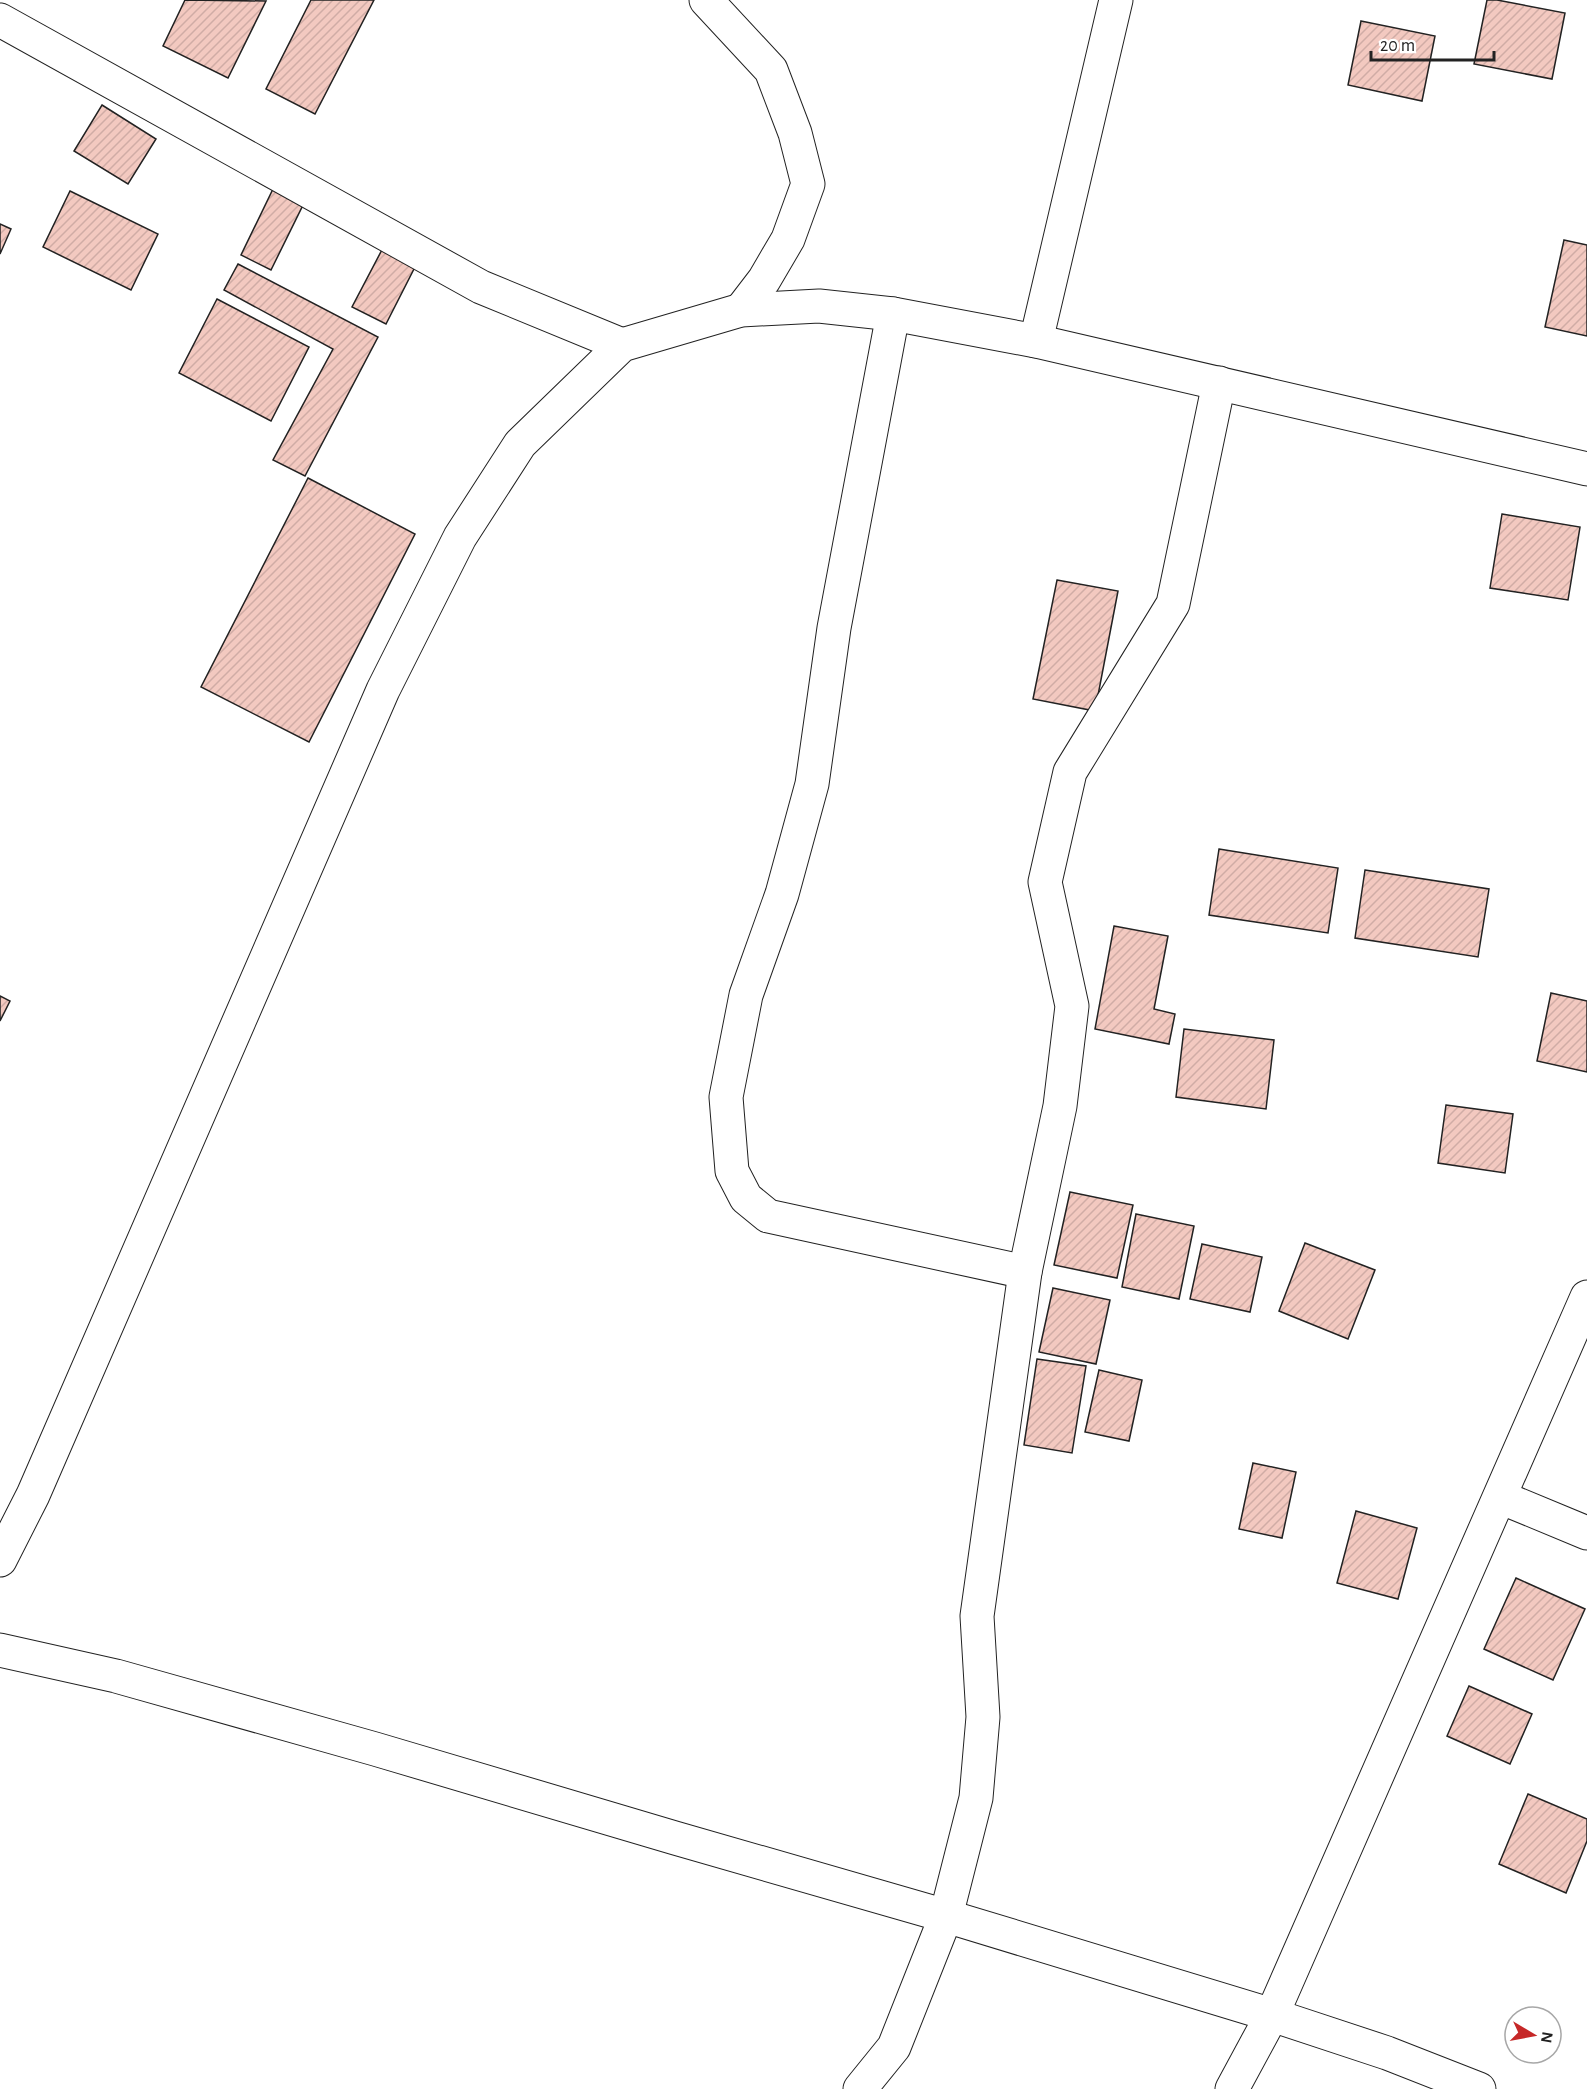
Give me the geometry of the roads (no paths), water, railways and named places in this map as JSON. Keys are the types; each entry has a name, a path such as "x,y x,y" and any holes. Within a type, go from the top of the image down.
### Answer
{"street":[{"path":"706,0 771,70 795,133 808,184 788,239 764,280 741,310"},
{"path":"1036,341 1116,0"},
{"path":"0,20 481,287 622,345"},
{"path":"0,1560 33,1495 383,690 460,537 520,444 622,345 741,310 819,306 893,314 1036,341 1587,469"},
{"path":"893,314 834,628 812,784 782,894 746,995 726,1097 732,1172 746,1198 768,1216 1025,1272"},
{"path":"860,2089 894,2047 946,1916 976,1798 982,1717 977,1616 1025,1272 1060,1106 1072,1006 1045,882 1070,772 1173,604 1219,383"},
{"path":"1232,2089 1272,2015 1587,1297"},
{"path":"1500,1497 1587,1533"},
{"path":"0,1650 128,1679 946,1916 1272,2015 1387,2053 1479,2089"}]}
